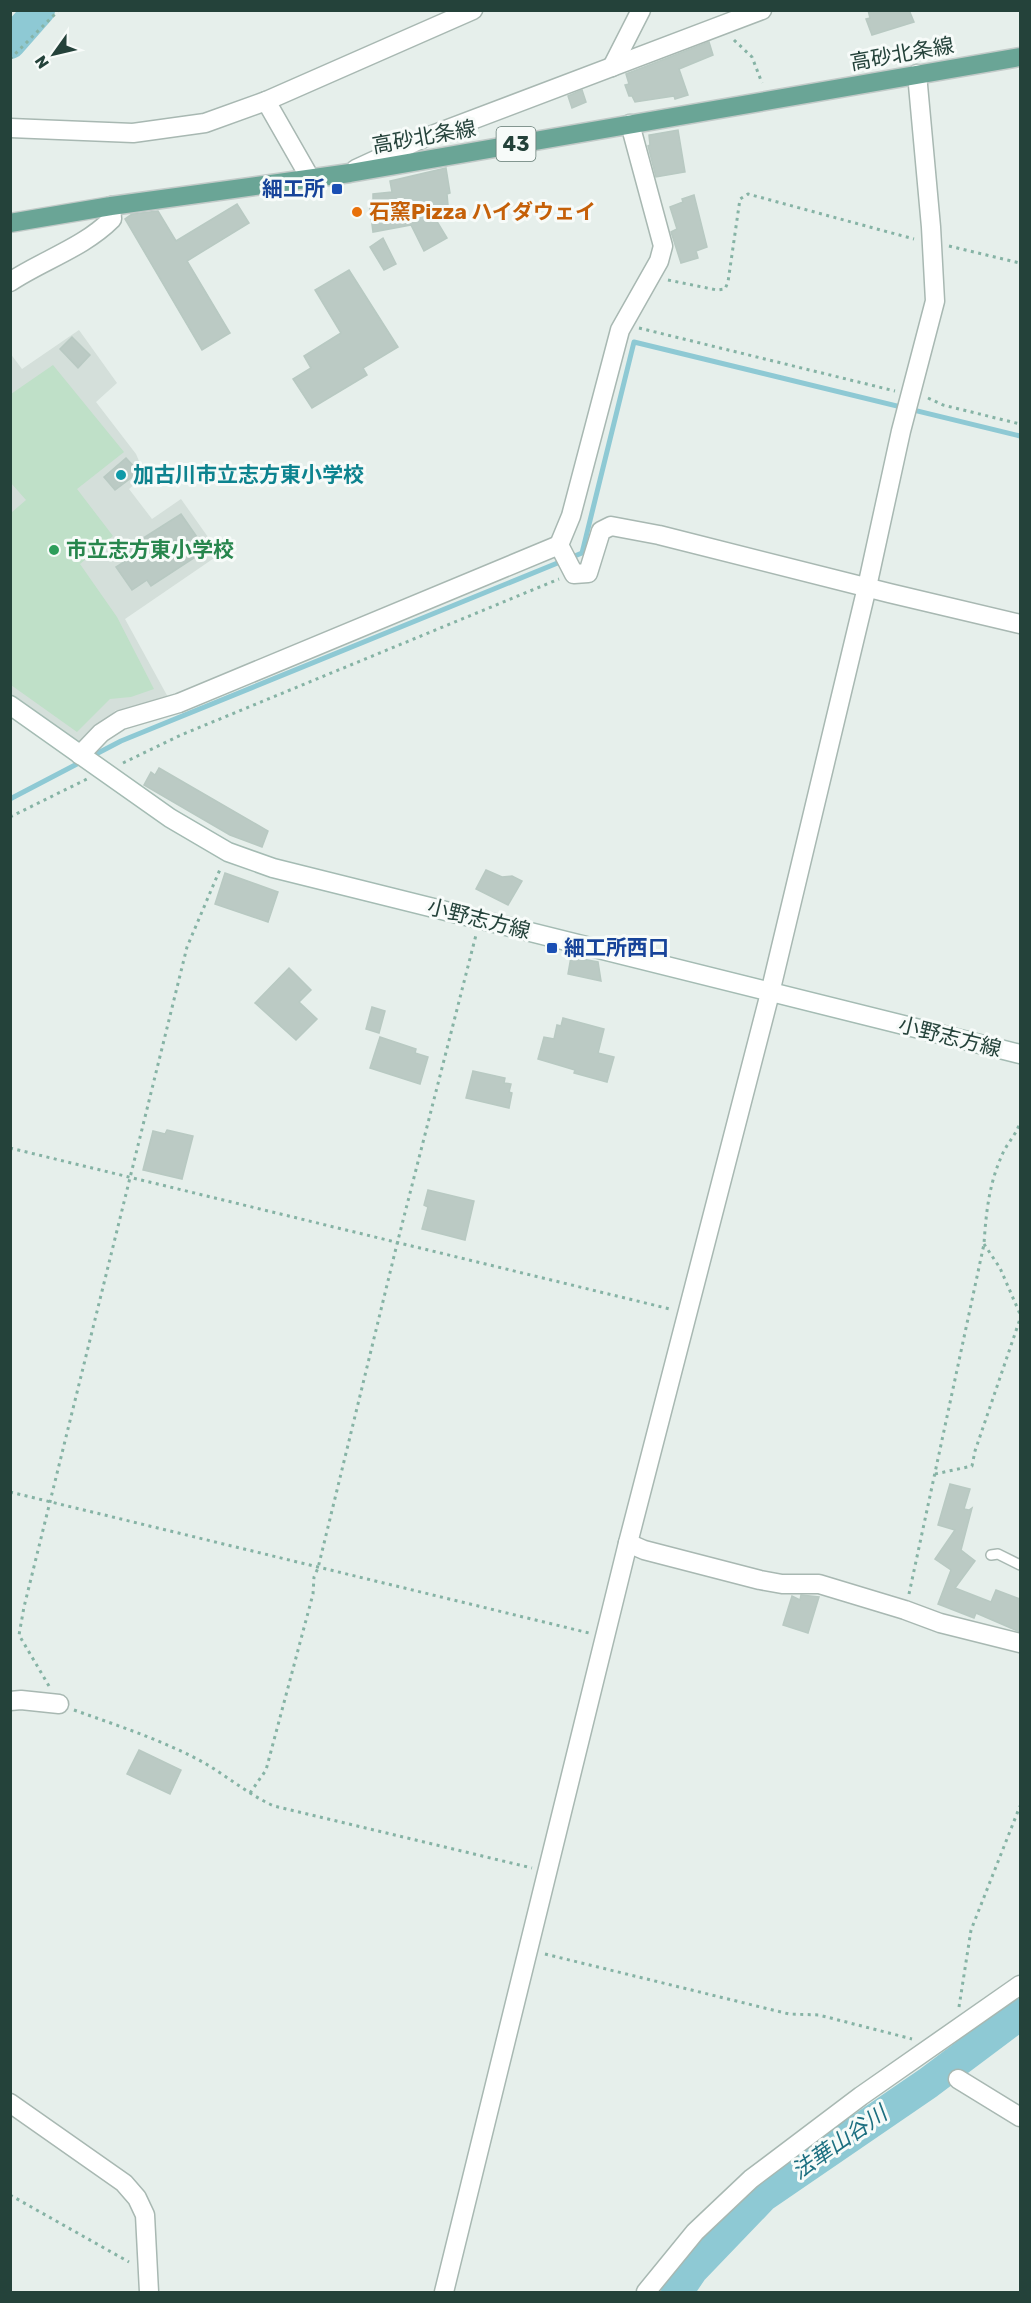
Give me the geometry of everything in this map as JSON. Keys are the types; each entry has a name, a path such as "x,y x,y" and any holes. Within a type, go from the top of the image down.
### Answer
{"main road":[{"name":"高砂北条線","path":"10,223 111,206 350,173 1020,57"}],"street":[{"path":"10,128 133,133 205,123 266,101 473,10"},
{"path":"612,67 641,10"},
{"path":"350,173 419,140 762,10"},
{"path":"444,2292 628,1543 770,993 867,587 890,479 935,301 917,75"},
{"path":"266,101 310,178"},
{"path":"80,755 101,733 121,720 179,703 559,545 571,516 600,401 623,324 659,261 663,246 630,124"},
{"path":"10,282 78,245 104,226 112,219 111,206"},
{"path":"559,545 574,574 588,573 602,531 611,526 660,535 1020,624"},
{"name":"小野志方線","path":"10,705 170,818 228,852 273,868 1020,1054"},
{"path":"628,1543 644,1551 760,1580 783,1584 819,1584 940,1623 1020,1643"},
{"path":"10,1701 59,1704"},
{"path":"646,2292 695,2232 751,2180 861,2096 1020,1985"},
{"path":"958,2079 1020,2117"},
{"path":"10,2103 124,2183 130,2191 145,2215 149,2292"}],"lane":[{"path":"991,1555 999,1554 1020,1565"}],"path":[{"path":"10,59 59,10"},
{"path":"719,27 752,57 768,100"},
{"path":"652,273 660,278 717,290 724,289 728,282 740,199 748,194 932,244 1020,263"},
{"path":"623,324 928,398 943,405 1020,424"},
{"path":"10,817 101,770 135,758 181,735 574,574"},
{"path":"228,852 187,947 49,1501 19,1635 59,1704 153,1739 190,1756 274,1806 548,1872"},
{"path":"250,1793 266,1770 313,1594 314,1577 480,919"},
{"path":"905,1610 984,1244 986,1214 993,1178 1003,1152 1019,1129 1020,1122"},
{"path":"10,1148 686,1314"},
{"path":"984,1244 1000,1268 1020,1314"},
{"path":"935,1474 972,1466 975,1451 1020,1319"},
{"path":"10,1492 605,1637"},
{"path":"966,2023 959,2011 972,1930 1020,1806"},
{"path":"529,1950 789,2014 819,2015 935,2045"},
{"path":"10,2194 148,2272"}],"shaded area":[{"name":"市立志方東小学校","path":"79,330 117,383 96,402 136,454 145,475 129,489 152,519 181,499 220,554 125,619 169,699 132,711 116,710 79,745 11,695 10,353 22,369"}],"green space":[{"name":"市立志方東小学校","path":"53,365 124,452 77,489 113,536 80,564 117,617 154,689 131,697 110,699 77,732 11,685 11,513 26,500 11,483 11,394"}],"building":[{"path":"868,10 909,10 914,22 872,35 866,19 870,18"},
{"path":"709,42 713,55 679,69 688,95 675,99 674,96 635,102 632,96 629,96 625,85 629,84 626,74"},
{"path":"582,90 586,102 572,108 568,96"},
{"path":"678,130 685,172 656,177 648,146 650,145 649,135"},
{"path":"446,168 450,193 447,194 448,205 430,210 447,238 424,251 411,225 373,232 369,201 373,200 373,194 392,192 390,181"},
{"path":"694,195 707,247 696,251 698,258 681,263 671,232 677,229 670,207"},
{"path":"237,204 249,223 187,261 230,333 202,350 125,219 132,214 158,211 176,241"},
{"path":"383,238 396,264 384,270 370,247"},
{"path":"349,270 398,347 363,368 367,375 312,408 293,379 311,368 304,356 341,333 315,290"},
{"path":"72,337 90,355 78,368 60,349"},
{"name":"加古川市立志方東小学校","path":"126,458 139,472 115,490 104,477"},
{"path":"181,514 206,550 151,586 147,580 132,590 116,567 132,557 126,549"},
{"path":"159,768 268,831 262,847 230,835 144,785 151,772 155,775"},
{"path":"486,870 502,877 512,876 522,881 508,905 476,889"},
{"path":"225,873 278,892 268,922 215,904"},
{"path":"571,957 598,962 601,981 568,974"},
{"path":"289,968 311,990 299,1002 317,1019 296,1040 255,1003"},
{"path":"372,1007 385,1011 379,1033 366,1029"},
{"path":"563,1018 604,1029 598,1053 614,1057 607,1082 574,1073 575,1070 538,1059 544,1037 554,1039 557,1025 561,1026"},
{"path":"380,1037 416,1049 415,1053 428,1057 420,1084 370,1068"},
{"path":"473,1071 505,1078 504,1083 511,1084 509,1108 466,1098"},
{"path":"167,1130 193,1136 182,1179 143,1170 153,1131 165,1134"},
{"path":"428,1190 474,1201 465,1240 422,1229 428,1207 424,1205"},
{"path":"950,1484 970,1489 964,1509 972,1508 961,1550 975,1561 955,1588 991,1602 996,1590 1020,1599 1020,1632 976,1613 974,1618 938,1604 951,1570 935,1559 955,1530 938,1525"},
{"path":"801,1595 819,1597 808,1633 783,1625 792,1596 800,1600"},
{"path":"139,1750 181,1770 170,1794 127,1774"}],"waterway":[{"path":"10,43 39,10"},
{"path":"10,799 121,741 582,553 634,342 1020,436"},
{"name":"法華山谷川","path":"677,2292 692,2270 763,2196 928,2083 1020,2014"}],"place":[{"name":"細工所","path":"337,189"},
{"name":"石窯Pizza ハイダウェイ","path":"357,212"},
{"name":"加古川市立志方東小学校","path":"121,475"},
{"name":"市立志方東小学校","path":"54,550"},
{"name":"細工所西口","path":"552,948"}]}
